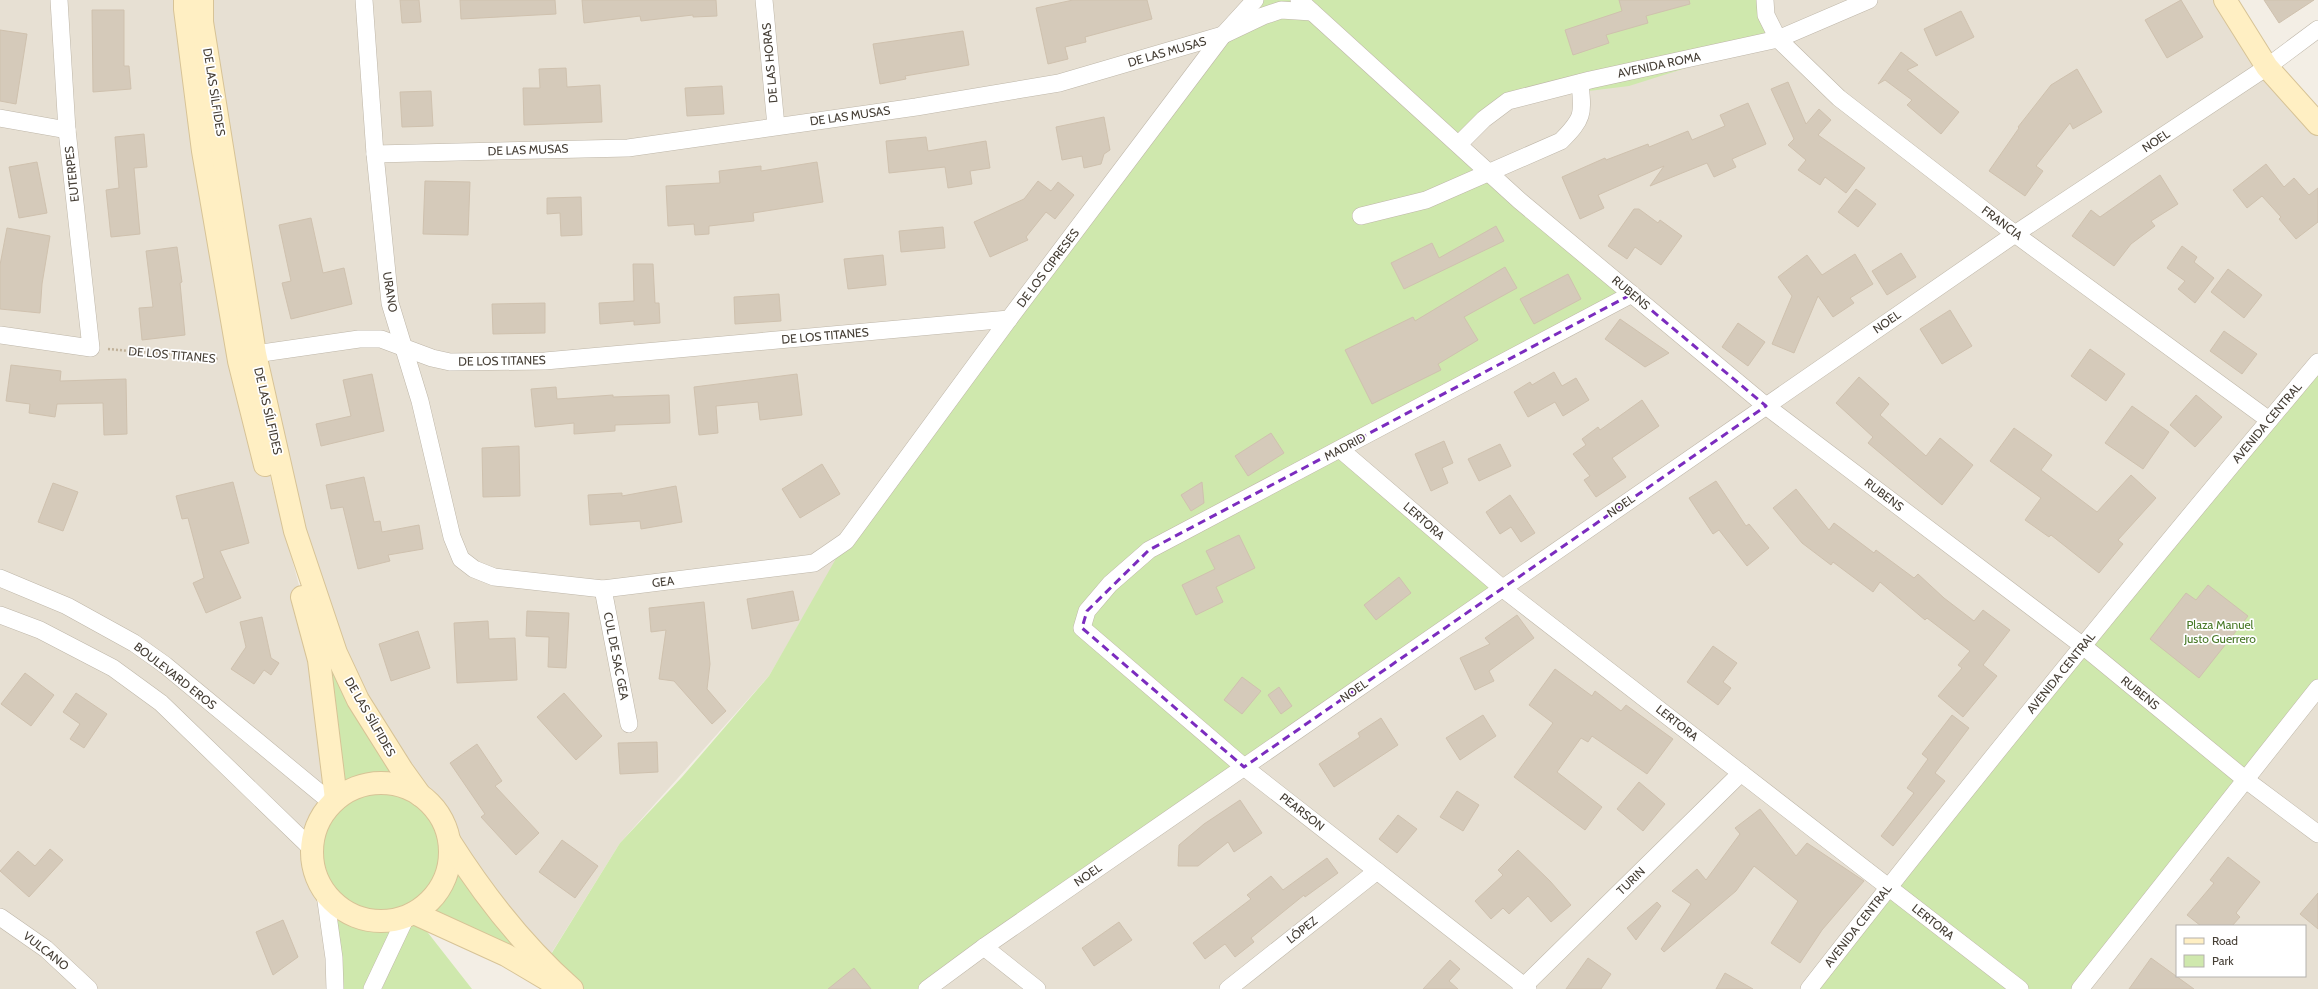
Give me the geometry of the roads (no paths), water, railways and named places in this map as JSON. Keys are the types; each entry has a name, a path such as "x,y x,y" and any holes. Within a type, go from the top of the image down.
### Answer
{"main road":[{"name":"DE LAS SÍLFIDES","path":"185,0 203,151 247,357 295,531 336,653 358,700 402,770 420,795"},
{"name":"DE LAS SÍLFIDES","path":"202,0 202,22 247,357 266,472 319,660 334,801"},
{"path":"2225,0 2267,67 2318,124"},
{"path":"450,842 449,863 443,883 431,901 410,915 383,922 361,919 341,910 325,894 317,880 312,864 311,848 318,823 334,801 349,791 377,783 407,788 420,795 434,808 444,824 450,842 480,889 509,926 544,965 572,989"},
{"path":"410,915 506,955 563,989"}],"street":[{"name":"EUTERPES","path":"0,335 91,348 66,130 59,0"},
{"name":"URANO","path":"364,0 375,154 390,303 420,401 452,537 461,559 474,569"},
{"name":"DE LAS HORAS","path":"764,0 776,126"},
{"name":"DE LOS CIPRESES","path":"846,541 1009,319 1223,35 1255,0"},
{"name":"RUBENS","path":"1299,0 1520,201 1766,406 2083,646 2246,780 2318,834"},
{"name":"FRANCIA","path":"1765,0 1766,15 1778,39 1839,98 2015,234 2270,420"},
{"name":"AVENIDA ROMA","path":"1459,144 1484,119 1508,101 1580,83 1778,39 1869,0"},
{"name":"DE LAS MUSAS","path":"375,154 628,148 916,107 1059,83 1223,35 1263,16 1281,10 1312,12"},
{"name":"NOEL","path":"927,989 984,947 1244,766 2015,234 2267,67 2318,29"},
{"path":"1361,216 1426,200 1561,141 1576,126 1583,111 1580,83"},
{"path":"0,118 66,130"},
{"name":"MADRID","path":"1082,628 1087,610 1110,584 1149,550 1341,450 1632,294"},
{"name":"DE LOS TITANES","path":"247,357 359,339 381,339 432,358 450,362 545,361 1009,319"},
{"name":"AVENIDA CENTRAL","path":"1809,989 1888,887 2083,646 2318,362"},
{"name":"LERTORA","path":"1341,450 1502,588 2020,989"},
{"name":"GEA","path":"474,569 494,577 603,589 814,563 846,541"},
{"name":"BOULEVARD EROS","path":"0,578 67,606 134,643 165,665 334,801"},
{"name":"CUL DE SAC GEA","path":"603,589 629,724"},
{"path":"0,615 40,630 113,668 161,703 311,848"},
{"name":"PEARSON","path":"1082,628 1244,766 1524,988"},
{"path":"2080,989 2318,688"},
{"name":"TURIN","path":"1524,988 1741,773"},
{"name":"LÓPEZ","path":"1228,989 1377,871"},
{"path":"325,894 334,958 335,989"},
{"path":"372,989 410,915"},
{"name":"VULCANO","path":"0,917 46,949 89,989"},
{"path":"984,947 1037,989"}],"park label":[{"name":"Plaza Manuel Justo Guerrero","path":"2220,632"}]}
